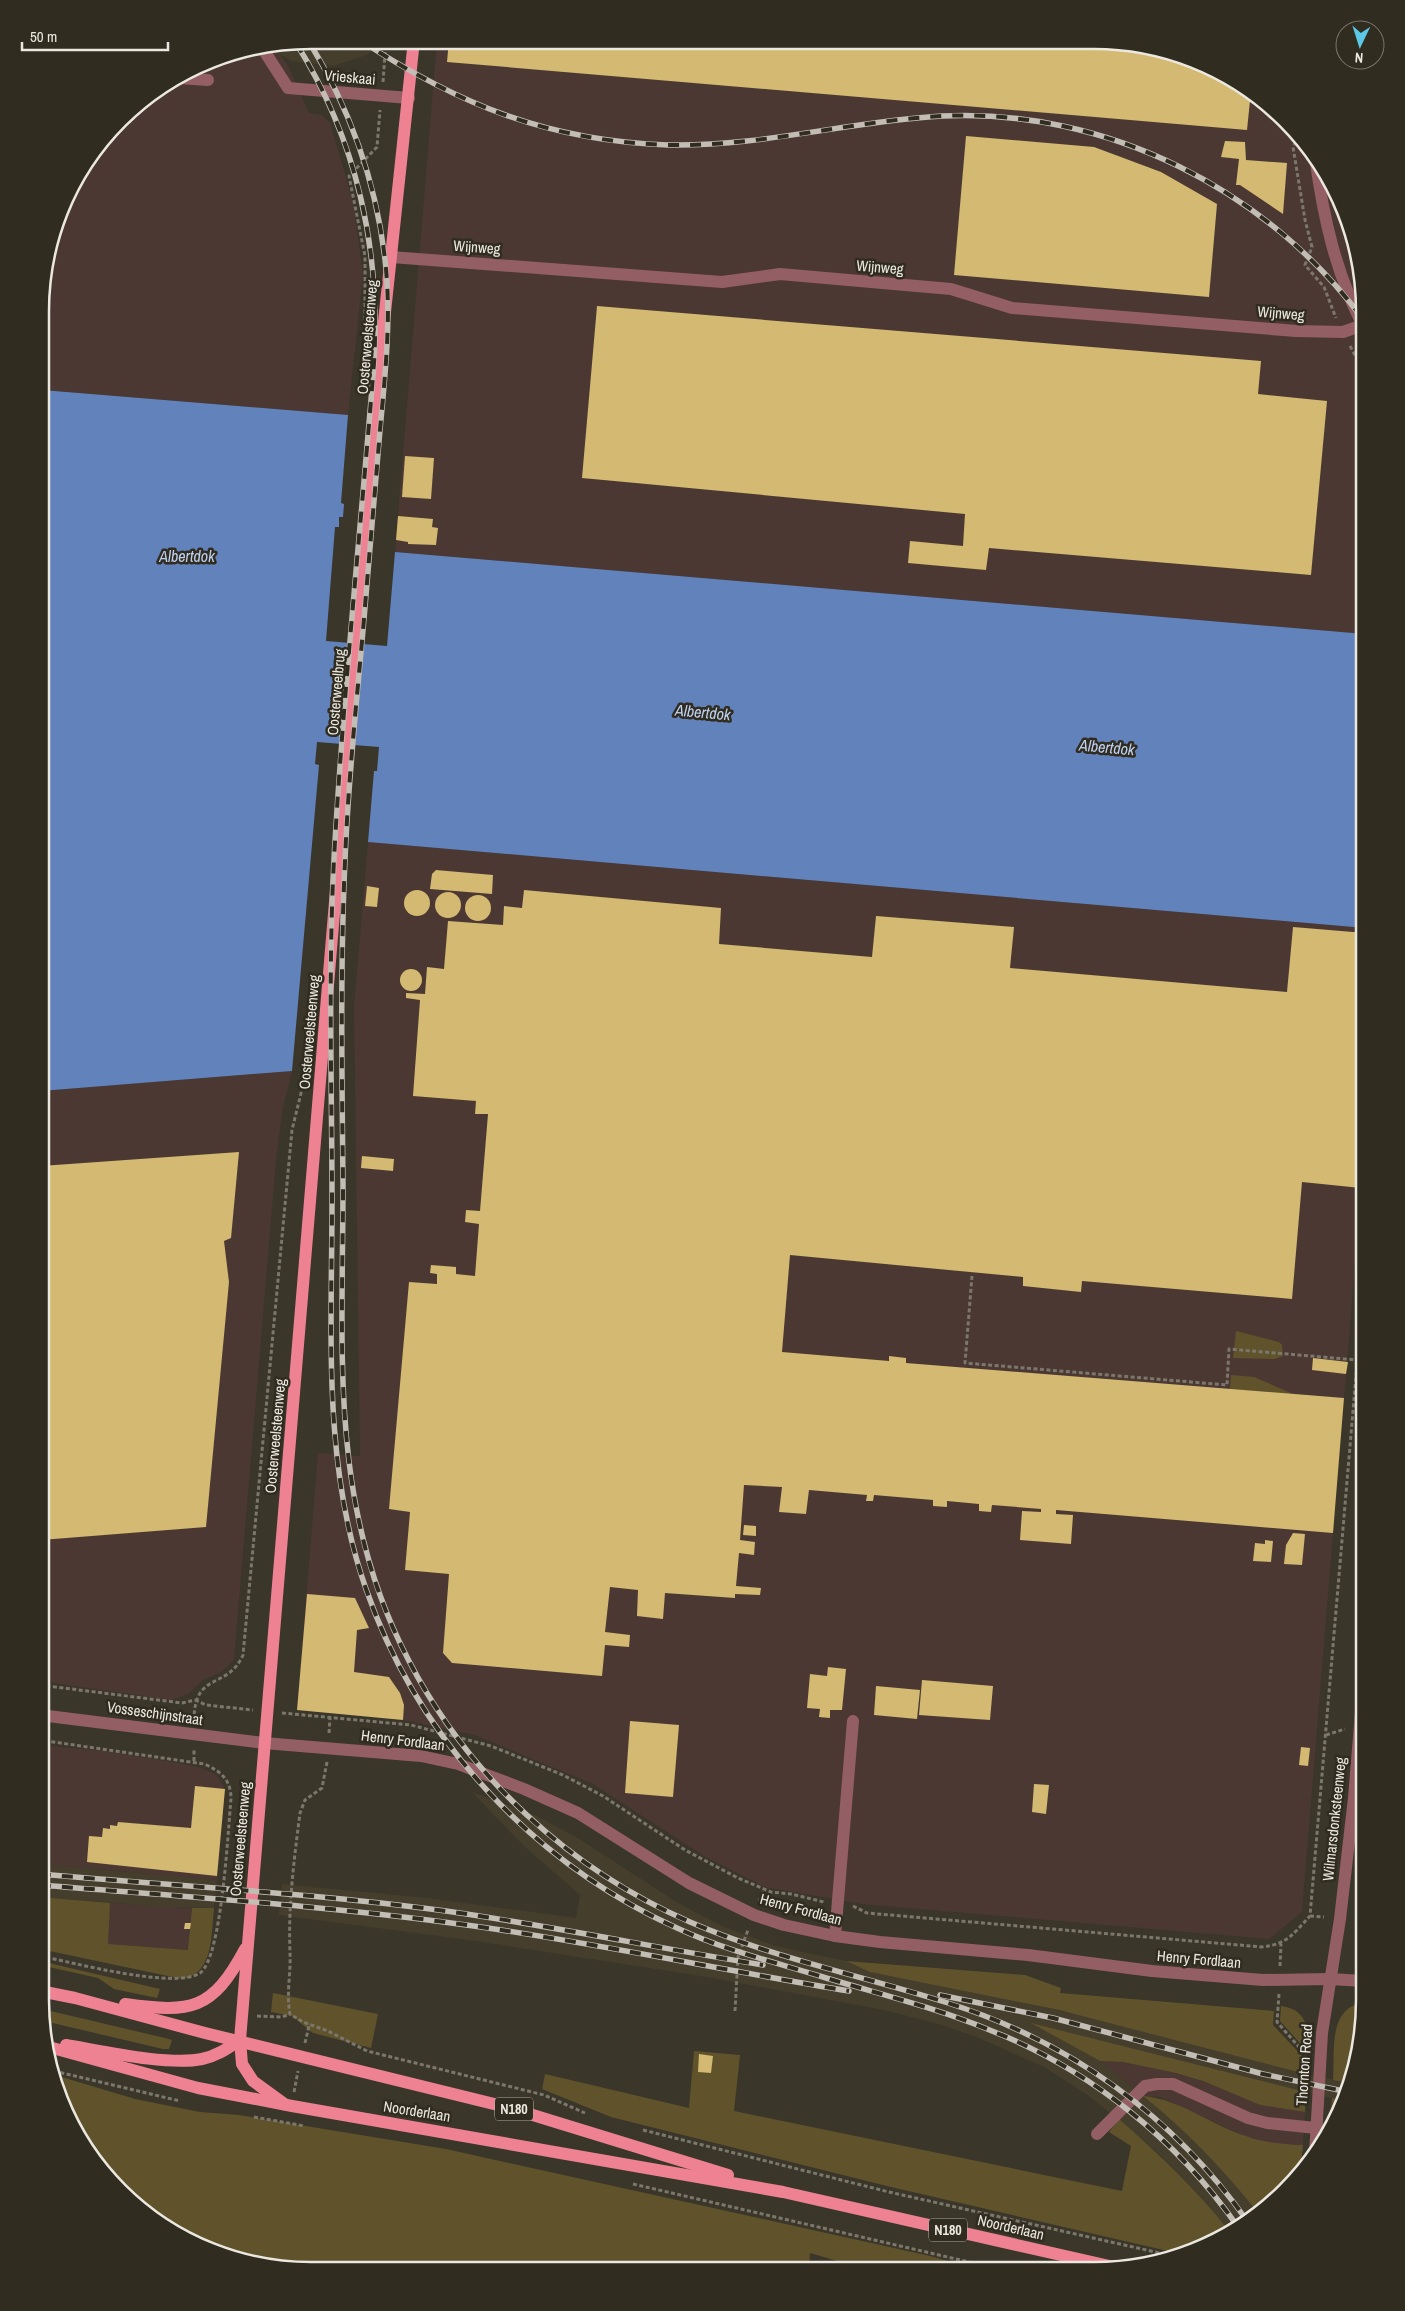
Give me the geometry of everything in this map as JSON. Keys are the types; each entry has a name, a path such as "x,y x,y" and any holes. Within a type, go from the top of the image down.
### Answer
{"main road":[{"name":"Oosterweelsteenweg","path":"357,638 391,257 413,49"},
{"name":"Oosterweelbrug","path":"347,749 357,638"},
{"name":"Oosterweelsteenweg","path":"289,2106 253,2082 242,2064 240,2040 347,749"},
{"path":"75,1998 158,2009 199,2004 224,1986 247,1945"},
{"name":"Noorderlaan","path":"49,1993 510,2108 783,2192"},
{"path":"53,2044 175,2061 202,2059 217,2054 240,2040"},
{"name":"Noorderlaan","path":"53,2048 143,2074 289,2106 783,2192 1092,2262"}],"street":[{"name":"Vrieskaai","path":"265,53 288,88 409,98"},
{"path":"190,79 208,80"},
{"path":"1318,175 1325,216 1336,258 1356,307"},
{"name":"Wijnweg","path":"391,257 722,282 789,275 951,289 1012,308 1296,331 1343,332 1356,329"},
{"name":"Vosseschijnstraat","path":"49,1716 264,1743"},
{"path":"835,1936 853,1721"},
{"name":"Henry Fordlaan","path":"264,1743 421,1756 444,1760 524,1788 578,1814 689,1883 754,1915 784,1925 835,1936 1028,1955 1152,1971 1280,1980 1356,1981"},
{"name":"Wilmarsdonksteenweg","path":"1330,1979 1340,1918 1356,1771"},
{"name":"Thornton Road","path":"1316,2141 1320,2071 1330,1979"},
{"path":"1097,2134 1145,2086 1157,2084 1173,2084 1248,2118 1267,2123 1316,2128"}],"path":[{"path":"365,336 365,256 349,176 377,147 385,49"},
{"path":"196,1700 203,1688 234,1670 244,1655 292,1130 304,1081"},
{"path":"972,1276 965,1363 1227,1385 1230,1350 1356,1360"},
{"path":"49,1686 182,1703 196,1700 218,1707 429,1728 510,1753 563,1775 603,1796 685,1850 764,1890 855,1907 867,1913 1262,1947 1281,1944 1310,1916 1356,1372"},
{"path":"330,1718 322,1788 305,1800 300,1813 289,1920 290,1953 287,1996 290,2014 309,2026 328,2031 367,2051 544,2095 593,2116"},
{"path":"49,1741 194,1761 221,1772 231,1789 219,1917 212,1952 206,1966 200,1973 184,1977 148,1977 49,1958"},
{"path":"735,2011 738,1957 764,1890"},
{"path":"1281,1944 1277,2022 1306,2055 1306,2062 1320,2071"},
{"path":"242,2015 282,2017 290,2014"},
{"path":"309,2026 289,2106 290,2124 309,2127"},
{"path":"639,2129 889,2192 1161,2253"},
{"path":"626,2182 969,2262"}],"shaded area":[{"path":"293,49 375,49 367,55 333,66 292,61 281,55 278,51"},
{"path":"436,49 1112,49 1146,54 1195,69 1226,84 1254,103 1280,125 1312,165 1329,195 1342,226 1351,259 1356,293 1356,633 395,552"},
{"path":"278,51 288,66 309,113 322,115 330,123 353,202 363,274 348,415 49,391 49,293 51,276 63,226 84,179 103,151 125,125 151,103 179,84 226,63"},
{"path":"368,842 1356,927 1356,1253 1302,1912 1269,1939 862,1904 765,1887 704,1856 593,1784 475,1735 403,1720 297,1710 318,1453 360,1456 354,1006"},
{"path":"292,1071 282,1112 276,1161 234,1660 221,1672 203,1680 188,1694 171,1700 49,1682 49,1090"},
{"path":"1236,1331 1279,1342 1282,1345 1283,1356 1275,1359 1233,1358"},
{"path":"1231,1375 1254,1377 1293,1394 1230,1389"},
{"path":"49,1746 105,1751 184,1764 201,1768 217,1775 225,1789 217,1880 49,1865"},
{"path":"472,1792 537,1816 581,1840 678,1903 722,1926 775,1946 846,1961 870,1972 1010,1999 1108,2022 1306,2074 1343,2081 1337,2099 1034,2024 1100,2061 1175,2122 1222,2168 1254,2208 1226,2227 1199,2195 1156,2151 1089,2096 1044,2067 979,2038 942,2025 884,2010 707,1977 476,1941 279,1915 282,1884 427,1898 576,1918 580,1895 524,1846"},
{"path":"49,1865 217,1880 214,1908 164,1907 49,1898"},
{"path":"49,1898 110,1903 108,1944 188,1950 192,1908 214,1908 211,1941 205,1961 192,1976 182,1979 49,1951"},
{"path":"110,1903 192,1908 189,1950 107,1944"},
{"path":"846,1961 1025,1975 1061,1988 1060,1993 1274,2011 1273,2025 1302,2056 1302,2066 1306,2069 1306,2074 1059,2010 870,1972"},
{"path":"49,1963 160,1989 157,1998 114,1989 98,1978 49,1967"},
{"path":"273,1993 378,2014 371,2048 313,2033 292,2016 271,2012"},
{"path":"1356,2005 1354,2035 1343,2082 1333,2080 1334,2047 1337,2025 1348,2009"},
{"path":"1281,2006 1296,2012 1305,2022 1308,2036 1308,2052 1280,2021"},
{"path":"49,2011 172,2040 169,2049 50,2022"},
{"path":"1031,2023 1306,2092 1305,2112 1260,2105 1203,2081 1176,2073 1123,2062 1100,2061"},
{"path":"694,2051 740,2055 734,2111 1122,2191 1131,2146 1109,2132 1119,2119 1177,2173 1226,2227 1195,2242 1168,2251 891,2187 611,2117 542,2089 545,2074 689,2108"},
{"path":"1100,2061 1123,2062 1176,2073 1203,2081 1260,2105 1305,2112 1303,2145 1275,2144 1245,2136 1160,2097 1143,2096"},
{"path":"61,2077 135,2099 200,2112 239,2115 446,2149 951,2262 841,2262 810,2253 809,2262 293,2262 259,2257 210,2242 179,2227 151,2208 125,2186 103,2160 84,2132 69,2101"},
{"path":"1143,2096 1170,2102 1233,2131 1253,2138 1274,2143 1303,2145 1301,2161 1280,2186 1254,2208 1205,2152"},
{"path":"1332,2098 1337,2099 1336,2101 1331,2112"}],"water":[{"name":"Albertdok","path":"49,391 348,415 341,503 344,504 343,517 339,517 339,527 335,527 326,641 387,646 395,552 1356,633 1356,927 368,842 374,771 377,771 379,747 317,742 315,764 319,765 292,1071 49,1090"}],"building":[{"path":"448,49 1112,49 1146,54 1179,63 1226,84 1250,100 1247,130 447,62"},
{"path":"966,136 1094,147 1161,172 1217,204 1209,297 954,275"},
{"path":"1225,141 1245,142 1246,160 1287,163 1283,214 1240,185 1236,185 1239,159 1221,157"},
{"path":"597,306 1261,361 1258,394 1327,401 1311,575 989,548 986,570 908,563 910,541 963,546 965,514 582,478"},
{"path":"405,456 434,458 431,499 402,497"},
{"path":"398,516 433,519 432,527 438,528 436,545 408,544 408,542 396,540"},
{"path":"436,870 493,875 492,894 430,889 432,874"},
{"path":"367,886 379,888 377,907 365,906"},
{"path":"417,890 426,894 430,903 426,912 417,916 408,912 404,903 408,894"},
{"path":"524,890 721,908 719,944 872,957 876,916 1014,927 1010,968 1287,992 1293,927 1356,932 1356,1187 1302,1182 1292,1299 1082,1281 1081,1292 1023,1286 1023,1277 790,1255 782,1352 889,1361 889,1356 906,1358 906,1363 1344,1398 1333,1533 1056,1510 1056,1514 1073,1515 1071,1544 1020,1540 1022,1511 1041,1512 1041,1509 992,1505 991,1512 979,1511 979,1504 947,1501 947,1507 933,1506 933,1500 874,1495 873,1501 866,1501 867,1495 809,1490 806,1514 779,1512 782,1487 744,1485 740,1540 755,1542 754,1555 739,1553 736,1586 761,1588 760,1595 735,1594 735,1598 665,1593 663,1619 637,1616 638,1590 610,1587 605,1632 630,1635 629,1647 605,1645 602,1676 452,1663 443,1653 449,1574 405,1570 410,1512 389,1509 409,1282 437,1284 437,1274 430,1273 431,1265 456,1267 456,1274 475,1276 479,1224 465,1222 466,1210 480,1211 488,1114 475,1114 476,1101 413,1096 420,1000 406,998 406,993 425,994 427,967 444,969 448,921 503,925 504,906 522,908"},
{"path":"448,892 457,896 461,905 457,914 448,918 439,914 435,905 439,896"},
{"path":"478,895 487,899 491,908 487,917 478,921 469,917 465,908 469,899"},
{"path":"411,969 419,972 422,980 419,988 411,991 403,988 400,980 403,972"},
{"path":"239,1152 231,1238 224,1241 229,1282 206,1527 49,1539 49,1165"},
{"path":"362,1156 394,1159 393,1171 361,1168"},
{"path":"1313,1358 1348,1362 1346,1374 1312,1370"},
{"path":"744,1525 756,1526 756,1536 743,1535"},
{"path":"1293,1533 1305,1534 1302,1565 1284,1564 1286,1545"},
{"path":"1265,1540 1273,1541 1271,1562 1253,1561 1255,1543 1265,1544"},
{"path":"307,1594 355,1598 369,1628 357,1630 354,1672 389,1677 400,1693 404,1705 403,1720 297,1710"},
{"path":"828,1667 846,1669 842,1710 830,1710 830,1718 819,1717 820,1709 807,1708 810,1674 827,1676"},
{"path":"922,1680 993,1686 990,1720 919,1715"},
{"path":"876,1686 920,1690 917,1719 874,1715"},
{"path":"630,1721 679,1725 673,1797 625,1793"},
{"path":"1301,1747 1310,1748 1308,1766 1299,1765"},
{"path":"1034,1784 1049,1785 1046,1814 1032,1812"},
{"path":"195,1786 225,1789 217,1876 87,1862 89,1836 102,1837 103,1828 110,1829 110,1825 117,1826 118,1822 191,1828"},
{"path":"185,1923 191,1923 190,1929 184,1929"},
{"path":"699,2054 713,2056 711,2073 698,2072"}],"railway":[{"path":"299,49 335,118 349,157 361,197 373,279 374,363 342,735 332,902 331,1349 336,1446 342,1494 352,1542 366,1589 388,1644 416,1696 449,1745 487,1790 529,1832 575,1869 624,1901 695,1936 749,1955 950,2015 1028,2047 1064,2066 1097,2087 1159,2137 1188,2165 1234,2222"},
{"path":"313,49 337,94 360,150 369,179 382,238 387,289 388,329 385,370 348,800 342,942 342,1308 346,1428 353,1487 365,1545 383,1603 409,1661 433,1703 461,1743 493,1781 527,1815 604,1876 646,1901 721,1935 948,2003 993,2019 1036,2039 1077,2061 1116,2087 1153,2116 1219,2184 1243,2216"},
{"path":"374,49 433,83 470,101 506,115 544,127 584,136 625,142 703,145 942,116 1003,117 1064,126 1123,143 1179,166 1232,197 1281,233 1326,275 1356,311"},
{"path":"49,1875 294,1895 446,1911 763,1965"},
{"path":"49,1886 371,1913 481,1927 849,1991"},
{"path":"940,1995 1053,2018 1263,2074 1340,2090"}]}
